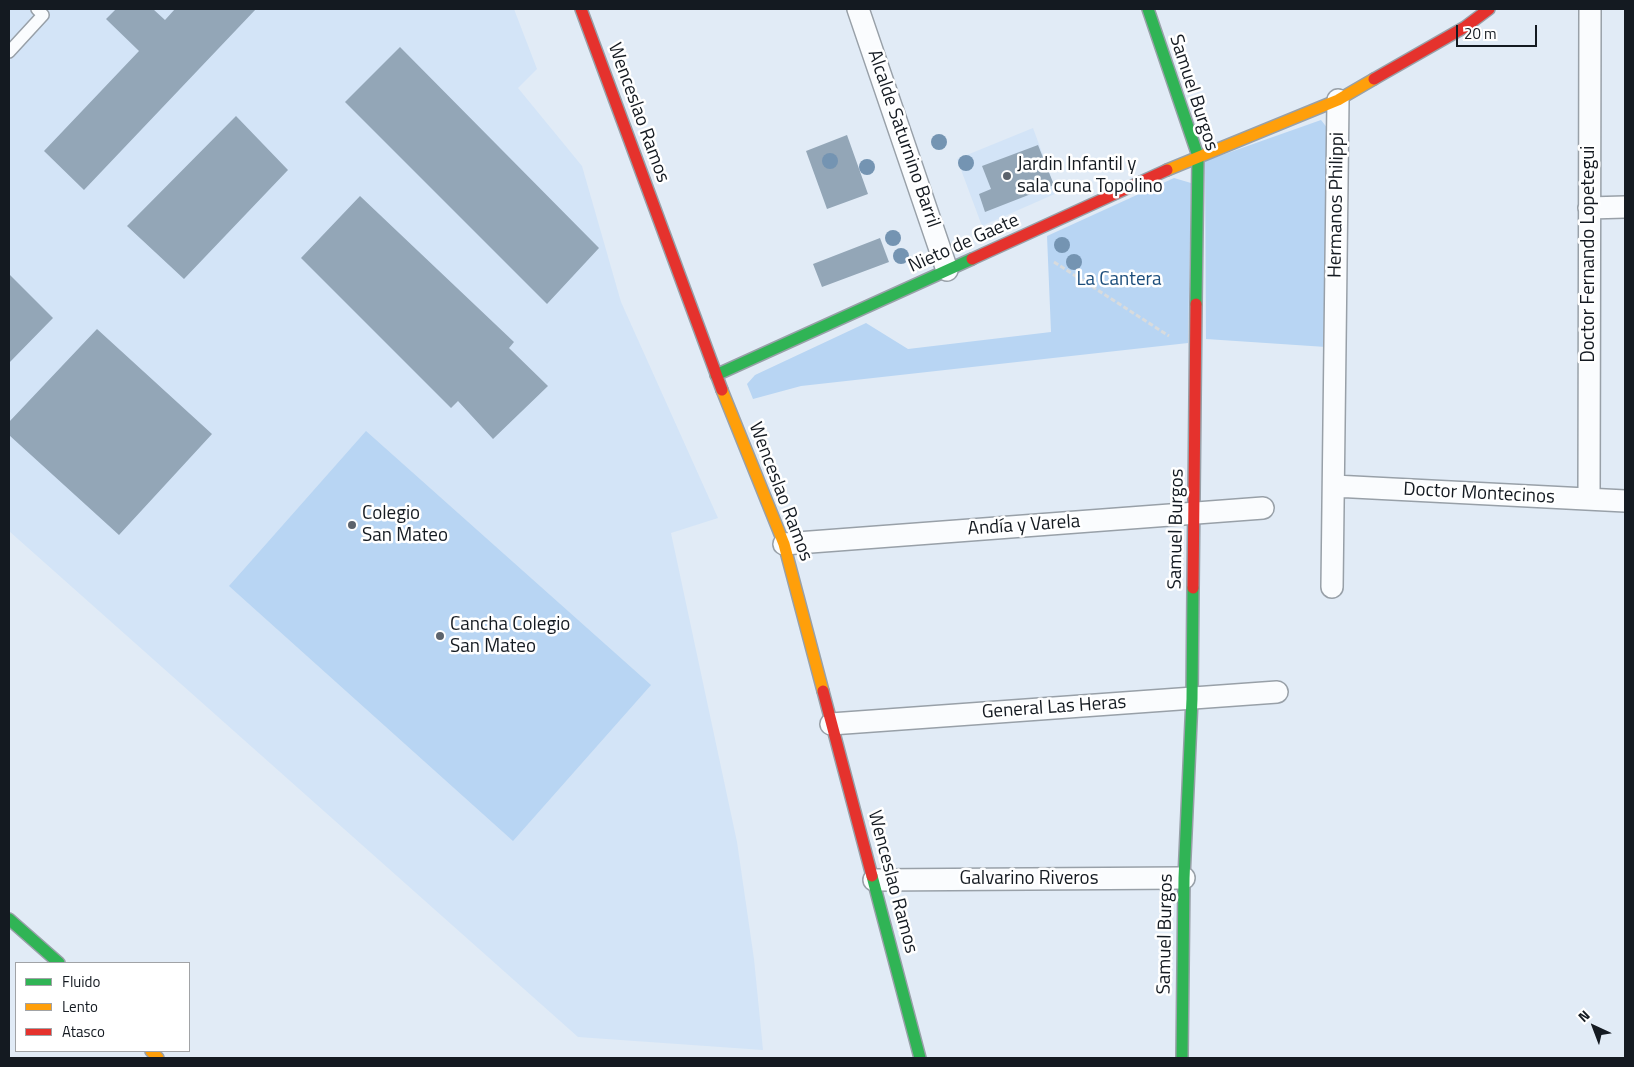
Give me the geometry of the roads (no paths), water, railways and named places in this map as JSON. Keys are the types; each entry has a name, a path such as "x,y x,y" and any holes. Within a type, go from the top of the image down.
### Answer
{"street":[{"name":"Wenceslao Ramos","path":"581,9 716,375 784,544 920,1058"},
{"name":"Alcalde Saturnino Barril","path":"858,9 947,270"},
{"name":"Samuel Burgos","path":"1148,9 1198,156 1192,699 1184,878 1182,1058"},
{"path":"1338,100 1465,27 1490,9"},
{"name":"Doctor Fernando Lopetegui","path":"1589,499 1590,9"},
{"name":"Nieto de Gaete","path":"716,375 1198,156 1338,100"},
{"name":"Hermanos Philippi","path":"1332,587 1338,100"},
{"path":"1589,208 1625,207"},
{"name":"Doctor Montecinos","path":"1334,486 1625,501"},
{"name":"Andía y Varela","path":"784,544 1263,508"},
{"name":"General Las Heras","path":"831,724 1277,692"},
{"name":"Galvarino Riveros","path":"874,880 1184,878"},
{"path":"9,919 58,962"}],"lane":[{"path":"9,52 42,15 37,9"}],"place":[{"name":"Jardin Infantil y sala cuna Topolino","path":"1007,176"},
{"name":"Colegio San Mateo","path":"352,525"},
{"name":"Cancha Colegio San Mateo","path":"440,636"}],"park label":[{"name":"La Cantera","path":"1119,280"}]}
